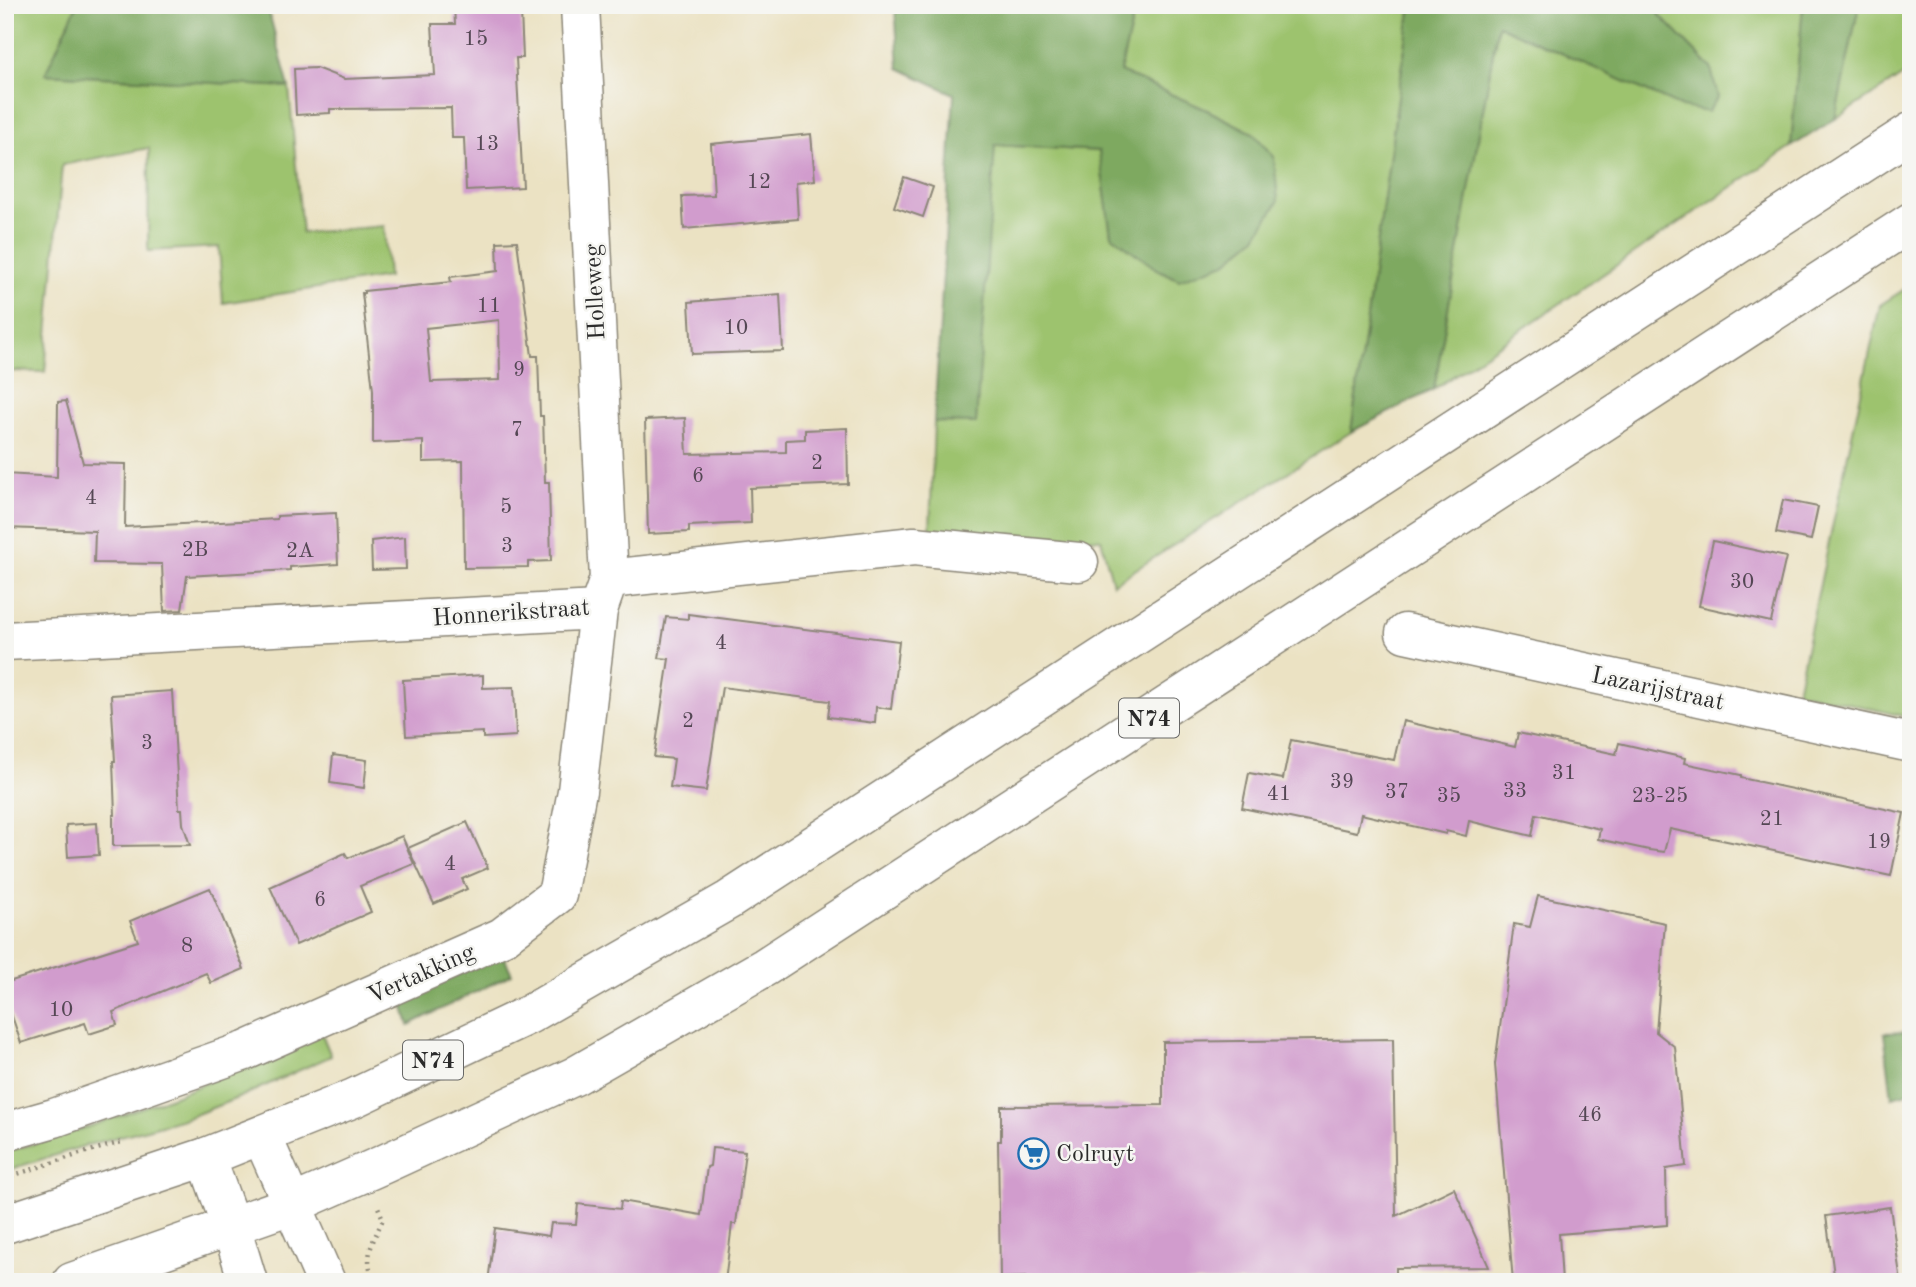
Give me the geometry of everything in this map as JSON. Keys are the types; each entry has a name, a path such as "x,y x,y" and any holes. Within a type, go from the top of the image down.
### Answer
{"main road":[{"name":"Holleweg","path":"580,5 603,594"},
{"name":"N74","path":"5,1224 206,1157 354,1098 530,1014 729,900 1911,132"},
{"name":"N74","path":"72,1282 291,1205 384,1164 575,1076 765,967 1911,222"},
{"name":"Honnerikstraat","path":"5,641 603,594 914,546 1079,562"},
{"name":"Vertakking","path":"5,1132 54,1118 245,1051 502,937 557,895 577,791 603,594"},
{"name":"Lazarijstraat","path":"1405,633 1911,743"},
{"path":"262,1136 326,1282"},
{"path":"206,1157 248,1282"}],"path":[{"path":"5,1178 123,1142"},
{"path":"375,1282 370,1273 368,1254 383,1219"}],"green space":[{"path":"5,5 77,5 46,74 289,87 302,233 384,226 388,277 223,303 219,247 148,251 149,148 62,165 45,372 5,371"},
{"path":"77,5 267,5 289,87 45,74"},
{"path":"895,5 1136,5 1120,72 1253,133 1274,157 1278,202 1255,238 1225,263 1179,280 1155,268 1111,235 1099,151 995,145 976,423 934,422 954,94 899,68"},
{"path":"1136,5 1411,5 1351,432 1113,584 1101,539 930,530 934,422 976,423 994,145 1099,151 1111,235 1274,157 1253,133 1120,72"},
{"path":"1411,5 1650,5 1711,68 1718,97 1708,112 1682,107 1498,25 1434,389 1351,432"},
{"path":"1650,5 1803,5 1791,147 1434,389 1498,24 1682,107 1711,68"},
{"path":"1803,5 1859,5 1835,119 1791,147"},
{"path":"1859,5 1911,5 1911,70 1835,119"},
{"path":"1911,285 1911,718 1797,691 1880,305"},
{"path":"502,953 512,974 409,1025 402,1001"},
{"path":"1911,1032 1911,1092 1892,1097 1884,1033"},
{"path":"322,1034 331,1056 240,1097 187,1118 5,1171 5,1152 68,1134 177,1095"}],"building":[{"path":"454,5 518,5 518,12 521,12 523,58 516,58 523,187 466,190 464,138 452,138 451,108 330,109 330,113 296,115 294,69 316,68 344,79 435,75 432,24 455,24"},
{"path":"811,134 815,180 796,182 798,219 684,229 682,196 714,195 711,144"},
{"path":"904,177 933,187 923,217 894,207"},
{"path":"517,241 532,356 538,356 545,482 549,482 551,561 528,562 528,567 464,568 463,461 423,462 423,441 373,443 373,390 362,293 451,282 450,277 498,271 497,242","holes":["499,320 500,380 431,382 426,328"]},
{"path":"780,294 783,351 692,354 689,302"},
{"path":"66,401 83,463 126,464 125,527 336,513 338,564 290,567 290,570 187,576 182,610 164,611 162,564 94,563 95,531 5,528 5,474 57,477 58,402"},
{"path":"685,418 687,454 786,452 786,440 805,439 805,430 847,428 848,484 750,488 751,523 689,526 689,532 648,534 645,420"},
{"path":"1783,500 1818,507 1811,540 1776,533"},
{"path":"405,537 406,569 372,570 371,541"},
{"path":"1713,541 1786,557 1771,622 1699,606"},
{"path":"688,614 899,641 891,709 876,707 875,723 828,717 830,701 722,687 706,791 670,787 674,759 654,757 669,659 659,658 666,617 688,619"},
{"path":"483,675 483,688 514,687 516,736 483,738 483,732 406,736 403,680"},
{"path":"172,691 179,809 182,809 183,824 190,845 113,846 115,761 111,695"},
{"path":"1403,721 1515,747 1518,733 1616,754 1619,743 1685,758 1684,763 1741,775 1741,778 1904,813 1891,876 1670,829 1664,852 1649,850 1598,839 1600,829 1536,814 1532,836 1469,821 1466,836 1446,831 1446,834 1361,814 1357,832 1242,808 1249,773 1283,779 1291,740 1394,760"},
{"path":"333,755 367,760 364,788 330,783"},
{"path":"467,822 488,868 462,879 467,889 434,904 408,848"},
{"path":"97,823 99,855 68,857 66,825"},
{"path":"402,836 414,864 360,886 371,912 296,945 270,887 345,853 348,858"},
{"path":"210,888 244,969 211,983 206,973 113,1012 117,1025 89,1034 85,1023 21,1043 5,995 5,983 138,941 130,921"},
{"path":"1538,896 1665,923 1656,1032 1675,1047 1686,1166 1666,1169 1667,1225 1559,1234 1562,1282 1513,1282 1495,1064 1514,924 1530,927"},
{"path":"1393,1039 1396,1216 1454,1188 1489,1267 1396,1268 1396,1282 1033,1282 1033,1277 1000,1278 998,1141 1001,1141 1001,1106 1163,1105 1163,1042"},
{"path":"712,1148 745,1151 736,1224 732,1224 725,1282 488,1282 495,1228 549,1236 551,1223 576,1224 578,1204 620,1209 621,1201 701,1215"},
{"path":"1890,1207 1901,1282 1835,1282 1826,1216"}],"place":[{"name":"Colruyt","path":"1033,1153"}]}
